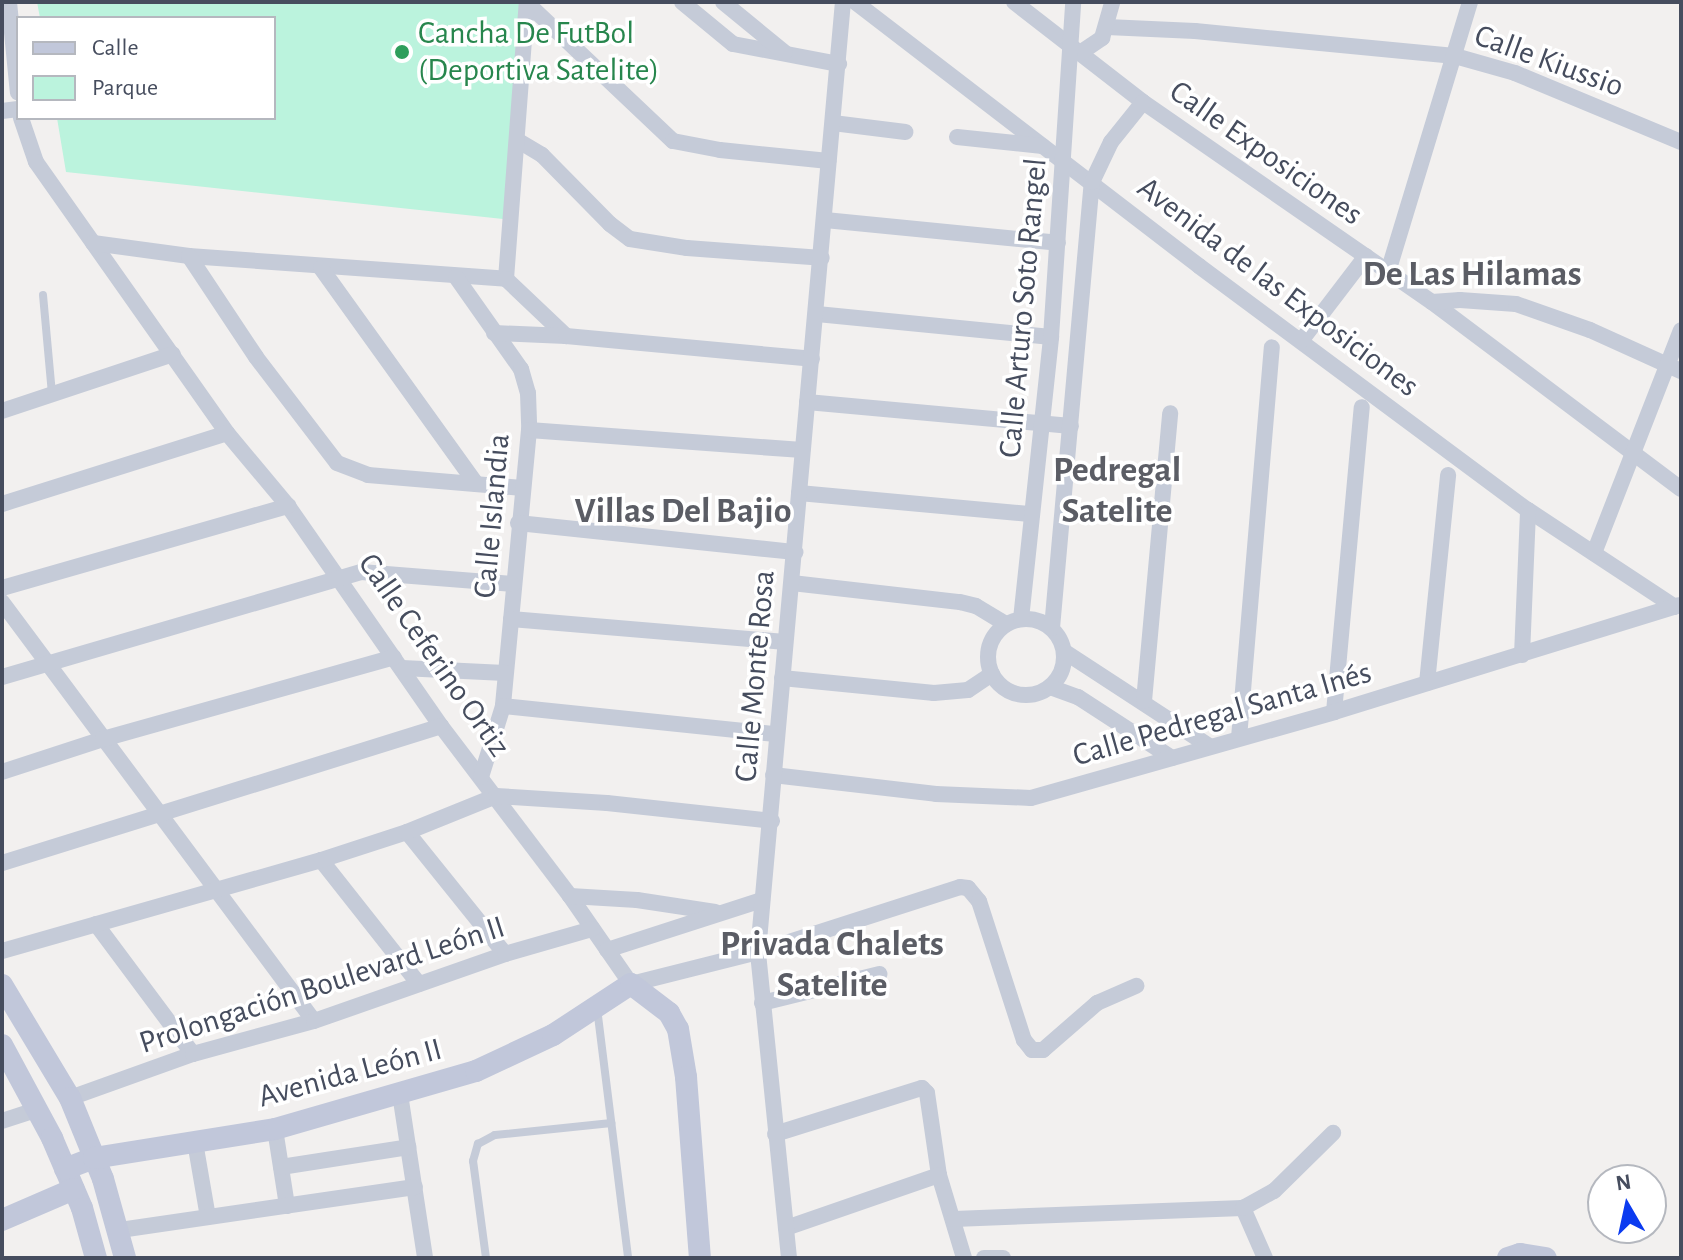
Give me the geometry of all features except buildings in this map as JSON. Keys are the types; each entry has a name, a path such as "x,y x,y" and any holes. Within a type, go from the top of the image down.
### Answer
{"street":[{"path":"9,2 7,23 16,80"},
{"path":"506,279 527,2"},
{"path":"527,2 673,141 720,150 828,161"},
{"path":"682,2 733,44 839,64"},
{"path":"723,2 785,53"},
{"name":"Calle Monte Rosa","path":"789,1258 758,952 843,2"},
{"name":"Avenida de las Exposiciones","path":"855,2 1528,510 1678,606"},
{"name":"Calle Exposiciones","path":"1014,2 1143,102 1432,302 1681,489"},
{"name":"Calle Arturo Soto Rangel","path":"1014,622 1043,425 1074,49 1073,2"},
{"path":"1074,49 1102,38 1112,2"},
{"path":"1388,272 1470,2"},
{"name":"Calle Kiussio","path":"1107,27 1195,31 1455,56 1515,73 1681,142"},
{"name":"Calle Arturo Soto Rangel","path":"1052,628 1092,182 1111,142 1143,102"},
{"name":"Calle Ceferino Ortiz","path":"22,120 36,162 227,433 288,506 441,726 570,896 631,984 669,1013 678,1029 686,1077 700,1258"},
{"path":"833,123 905,132"},
{"path":"957,137 1044,146"},
{"path":"517,140 542,155 610,224 630,239 687,248 822,258"},
{"path":"825,220 1058,243"},
{"path":"93,243 189,256 321,268 506,279 566,336"},
{"path":"189,256 256,357 337,463 368,475 522,488"},
{"path":"1301,341 1366,256"},
{"path":"321,268 476,484"},
{"name":"Calle Islandia","path":"456,277 525,377 529,430 503,706 481,777"},
{"path":"1432,302 1460,300 1516,304 1590,330 1674,368"},
{"path":"817,314 1051,337"},
{"path":"1594,553 1674,368 1681,330"},
{"path":"494,333 566,336 812,359"},
{"path":"1239,738 1272,347"},
{"path":"2,411 173,354"},
{"path":"807,402 1071,426"},
{"path":"1334,712 1362,407"},
{"path":"1144,701 1170,413"},
{"path":"529,430 802,450"},
{"path":"2,504 227,433"},
{"path":"1427,683 1448,475"},
{"path":"799,493 1032,514"},
{"path":"2,588 288,506"},
{"path":"1522,655 1528,510"},
{"path":"518,523 795,552"},
{"path":"2,677 340,577 386,572 513,584"},
{"path":"792,583 960,602 1014,622 1037,620 1052,628 1065,652 1209,746"},
{"path":"2,602 314,1021"},
{"name":"Calle Pedregal Santa Inés","path":"773,775 981,799 1031,798 1334,712 1678,606"},
{"path":"511,619 785,642"},
{"path":"1014,622 991,641 988,664 992,674 1012,692 1038,693 1050,687 1064,665 1065,652"},
{"path":"2,772 103,739 398,662 505,673"},
{"path":"782,678 934,693 968,690 992,674"},
{"path":"1050,687 1078,697 1172,758"},
{"path":"503,706 776,734"},
{"path":"2,863 441,726"},
{"path":"2,951 321,860 407,832 496,796 607,803 772,821"},
{"path":"407,832 505,954"},
{"path":"321,860 419,984"},
{"path":"631,984 758,952 946,890 968,888 976,894 984,913 1024,1040 1032,1050 1043,1050 1097,1003 1136,986"},
{"path":"570,896 637,900 719,913"},
{"path":"607,950 762,900"},
{"path":"96,924 193,1054"},
{"name":"Prolongación Boulevard León II","path":"70,1098 193,1054 314,1021 505,954 592,929"},
{"path":"762,1003 879,974"},
{"name":"Avenida León II","path":"2,1220 70,1179 94,1158 275,1129 400,1094 511,1057 631,984"},
{"path":"2,985 70,1098 120,1230 125,1258"},
{"path":"2,1045 39,1109 70,1179 96,1258"},
{"path":"775,1134 922,1088 927,1093 939,1175 964,1258"},
{"path":"400,1094 425,1258"},
{"path":"2,1121 39,1109"},
{"path":"275,1129 287,1206"},
{"path":"954,1219 1243,1208 1274,1191 1333,1133"},
{"path":"195,1142 208,1217"},
{"path":"281,1167 408,1147"},
{"path":"786,1228 939,1175"},
{"path":"120,1230 415,1187"},
{"path":"1243,1208 1265,1258"},
{"path":"1508,1258 1536,1254 1546,1258"},
{"path":"984,1258 1003,1258"}],"lane":[{"path":"43,295 52,394"},
{"path":"597,1007 628,1258"},
{"path":"486,1258 473,1161 478,1144 495,1135 611,1123"}],"green space":[{"path":"37,2 523,2 503,219 66,172 57,120 276,120 276,16 40,16"}],"place":[{"name":"Cancha De FutBol (Deportiva Satelite)","path":"402,52"}],"district":[{"name":"De Las Hilamas","path":"1472,275"},
{"name":"Pedregal Satelite","path":"1117,490"},
{"name":"Villas Del Bajio","path":"683,512"},
{"name":"Privada Chalets Satelite","path":"832,964"}]}
